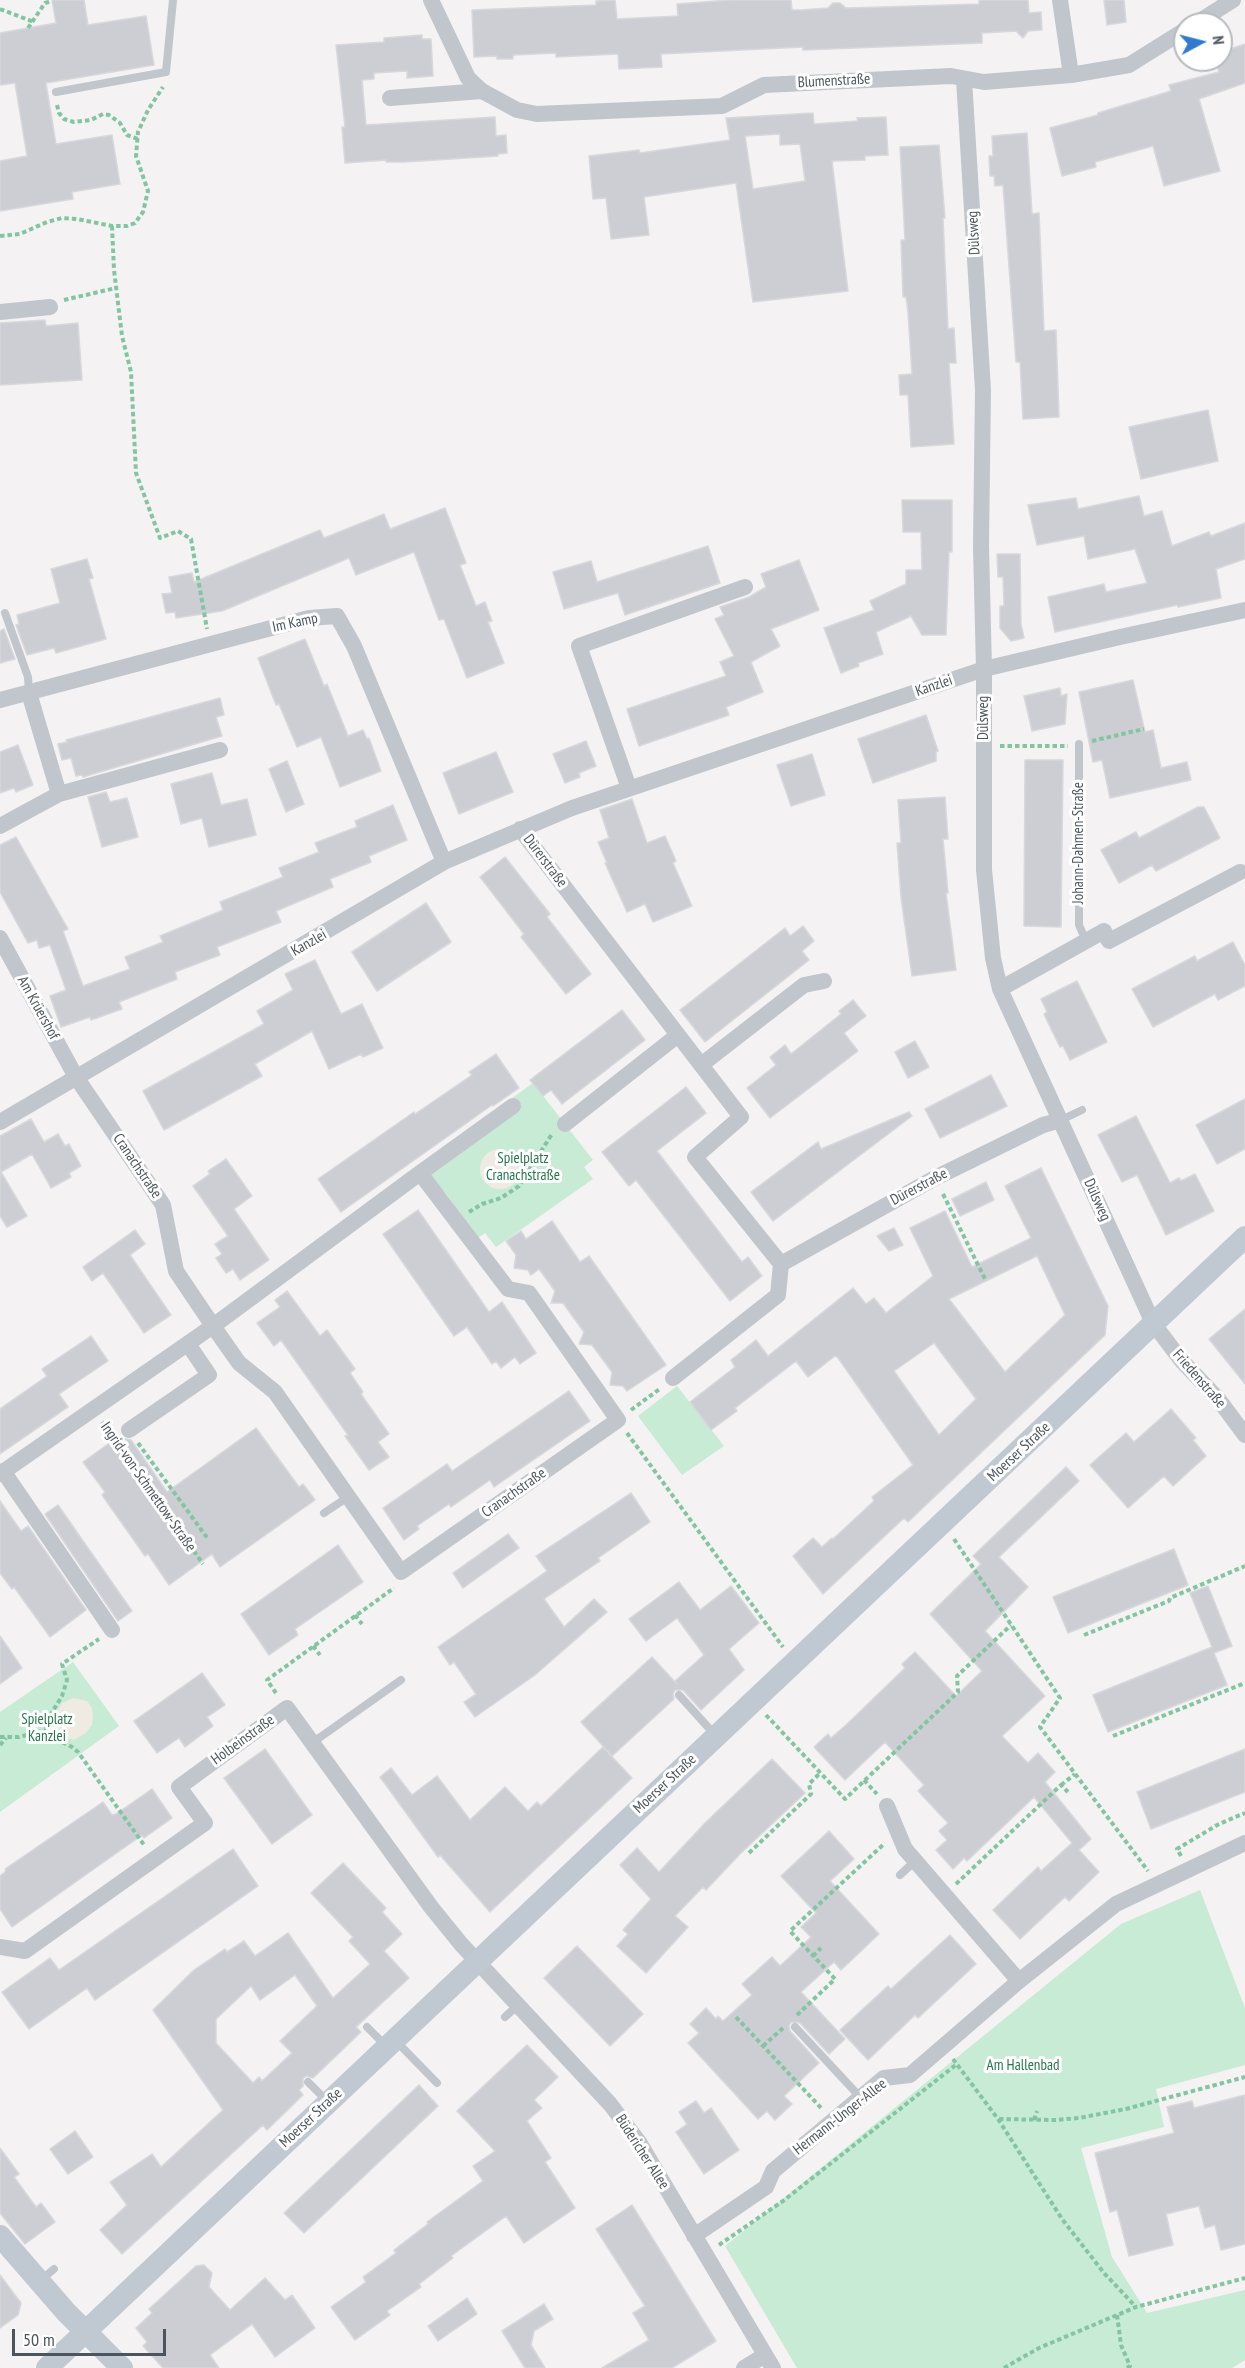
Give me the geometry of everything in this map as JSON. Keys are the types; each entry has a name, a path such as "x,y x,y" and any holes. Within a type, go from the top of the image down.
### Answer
{"main road":[{"name":"Moerser Straße","path":"47,2368 1245,1237"},
{"path":"0,2236 46,2276 85,2332 122,2368"}],"street":[{"name":"Blumenstraße","path":"431,0 468,78 482,91 517,110 545,114 722,106 764,85 951,75 984,82 1071,75 1129,65 1173,38"},
{"path":"1059,0 1071,75"},
{"path":"1214,12 1233,0"},
{"name":"Dülsweg","path":"964,79 983,390 981,546 984,669 984,870 993,958 1000,988 1154,1323"},
{"path":"390,98 482,91"},
{"path":"0,312 50,307"},
{"path":"629,789 579,646 745,586"},
{"name":"Kanzlei","path":"0,1122 444,862 520,829 572,808 984,669 1245,610"},
{"name":"Im Kamp","path":"0,700 309,618 337,616 354,646 444,862"},
{"path":"29,693 59,794"},
{"path":"0,826 59,794 220,750"},
{"name":"Dürerstraße","path":"520,829 741,1117 695,1157 781,1264 935,1178 1043,1125 1061,1120"},
{"path":"1000,988 1104,931 1109,941 1240,872"},
{"name":"Am Krüershof","path":"0,938 76,1077"},
{"path":"701,1065 804,985 824,981"},
{"path":"565,1124 678,1035"},
{"name":"Cranachstraße","path":"76,1077 164,1205 176,1271 239,1363 275,1392 401,1572 618,1420"},
{"path":"213,1326 513,1106"},
{"path":"420,1173 508,1289 529,1293 618,1420"},
{"path":"674,1378 778,1294 781,1264"},
{"name":"Friedenstraße","path":"1154,1323 1181,1360 1219,1400 1245,1435"},
{"name":"Ingrid-von-Schmettow-Straße","path":"112,1630 2,1473 213,1326"},
{"name":"Ingrid-von-Schmettow-Straße","path":"129,1430 208,1375 188,1344"},
{"name":"Holbeinstraße","path":"0,1947 25,1951 205,1823 179,1787 287,1708 431,1907 477,1961"},
{"path":"887,1806 905,1849 1019,1981"},
{"name":"Hermann-Unger-Allee","path":"694,2236 766,2187 772,2171 884,2078 910,2075 1019,1981 1116,1904 1245,1843"},
{"name":"Büdericher Allee","path":"477,1961 610,2104 639,2142 769,2362"},
{"path":"744,2368 769,2362"}],"lane":[{"path":"56,92 166,72 173,0"},
{"path":"5,613 28,676 29,693"},
{"name":"Johann-Dahmen-Straße","path":"1079,744 1079,925 1086,941"},
{"path":"1061,1120 1082,1110"},
{"path":"324,1513 348,1497"},
{"path":"312,1743 401,1680"},
{"path":"679,1695 716,1736"},
{"path":"900,1875 915,1861"},
{"path":"505,2017 519,2004"},
{"path":"367,2027 390,2043 437,2083"},
{"path":"795,2027 861,2098"},
{"path":"308,2082 328,2102"}],"path":[{"path":"28,28 34,22 45,1 52,2"},
{"path":"0,9 34,22"},
{"path":"0,236 20,234 62,218 112,226 127,226 135,223 143,212 148,191 136,156 138,132 148,110 165,83 166,72"},
{"path":"56,92 59,113 64,119 82,122 103,114 109,115 120,123 128,135 138,139"},
{"path":"112,226 122,336 131,372 136,473 160,538 178,531 191,539 210,644"},
{"path":"50,307 63,300 116,288"},
{"path":"457,1222 474,1209 501,1198 519,1186 549,1138 565,1124"},
{"path":"935,1178 985,1279"},
{"path":"674,1378 618,1420 795,1662"},
{"name":"Ingrid-von-Schmettow-Straße","path":"93,1409 203,1564"},
{"path":"129,1430 208,1539"},
{"path":"942,1524 961,1547 1060,1698 1040,1727 1151,1875 1156,1885"},
{"path":"1084,1635 1168,1601 1170,1598 1245,1566"},
{"path":"287,1708 267,1680 396,1586 401,1572"},
{"path":"356,1616 362,1624"},
{"path":"753,1701 845,1799 958,1692 957,1676 1011,1625"},
{"path":"46,1730 48,1719 62,1696 67,1680 62,1664 112,1630"},
{"path":"313,1646 320,1655"},
{"path":"1113,1736 1245,1683"},
{"path":"0,1737 30,1735 46,1730"},
{"path":"46,1730 54,1738 78,1752 154,1860"},
{"path":"0,1746 6,1737"},
{"path":"749,1853 811,1794 809,1784 820,1773"},
{"path":"945,1895 1075,1774"},
{"path":"1061,1785 1068,1792"},
{"path":"1187,1870 1177,1849 1219,1824 1245,1813"},
{"path":"763,2046 835,1979 790,1931 897,1831"},
{"path":"813,1956 821,1948"},
{"path":"736,2017 833,2121"},
{"path":"944,2047 998,2119 1062,2220 1104,2273 1136,2307"},
{"path":"705,2255 783,2201 957,2064"},
{"path":"998,2119 1079,2118 1126,2109 1245,2077"},
{"path":"1034,2120 1037,2111"},
{"path":"1004,2368 1039,2348 1136,2307 1245,2278"},
{"path":"1117,2315 1121,2345 1130,2366 1127,2368"}],"green space":[{"name":"Spielplatz Cranachstraße","path":"533,1083 593,1160 584,1167 593,1179 496,1247 485,1233 478,1238 445,1192 426,1177 511,1099"},
{"path":"677,1386 724,1446 682,1475 638,1416"},
{"name":"Spielplatz Kanzlei","path":"73,1662 119,1726 0,1812 0,1712"},
{"name":"Am Hallenbad","path":"1200,1890 1245,2008 1245,2065 1156,2089 1164,2127 1081,2148 1112,2257 1147,2313 1245,2290 1245,2360 1232,2368 797,2368 725,2246 1121,1924"}],"sand":[{"path":"500,1149 508,1150 514,1155 519,1161 519,1177 514,1183 508,1188 500,1189 492,1188 486,1183 481,1177 480,1169 481,1161 486,1155 492,1150"},
{"path":"73,1698 87,1701 92,1708 93,1717 92,1725 86,1733 74,1740 62,1737 56,1731 54,1722 54,1716 62,1703"}],"building":[{"path":"52,0 84,0 88,25 146,16 154,65 46,83 56,144 112,135 120,184 72,192 73,199 0,211 0,161 27,156 15,83 0,85 0,33 56,23"},
{"path":"615,0 617,19 678,16 677,4 730,0 791,0 792,10 801,10 828,8 833,3 840,3 846,8 979,4 979,0 1028,0 1029,13 1041,12 1042,30 1028,31 1023,38 1016,31 982,33 982,43 803,50 803,47 661,54 662,67 619,69 618,54 556,57 556,53 513,55 513,59 497,59 497,56 474,57 472,10 596,5 596,1"},
{"path":"1104,0 1124,0 1126,22 1107,25"},
{"path":"422,35 422,39 431,39 433,76 407,78 407,71 374,73 374,79 362,80 366,125 495,117 496,136 506,135 507,153 498,154 498,156 404,162 386,162 386,160 345,163 342,127 345,127 336,45 384,42 384,38"},
{"path":"1245,44 1245,83 1199,99 1220,171 1164,186 1153,146 1095,162 1096,167 1062,176 1050,128 1171,91 1169,85 1219,72 1233,72 1233,48"},
{"path":"813,113 814,124 858,121 857,118 886,117 888,155 865,156 865,160 832,161 848,291 753,302 736,183 644,197 649,235 611,239 606,198 593,199 589,156 639,150 640,153 730,140 726,118","holes":["780,134 780,145 800,144 805,181 753,189 745,136"]},
{"path":"1027,133 1032,214 1039,213 1044,331 1056,330 1059,417 1023,419 1020,362 1016,362 1003,185 995,186 994,176 990,176 989,156 993,156 992,136"},
{"path":"939,145 945,218 943,218 948,329 954,328 956,363 949,363 954,444 911,447 908,395 900,395 899,375 912,374 908,312 906,297 903,297 901,240 905,240 900,147"},
{"path":"45,320 46,326 78,323 82,380 0,385 0,323"},
{"path":"1208,410 1218,461 1141,479 1129,427"},
{"path":"1139,496 1144,516 1162,511 1172,546 1209,532 1211,536 1245,523 1245,559 1216,569 1221,598 1178,607 1177,605 1055,632 1048,597 1104,584 1106,592 1147,583 1135,549 1088,559 1084,536 1037,545 1028,505 1076,498 1078,509"},
{"path":"902,500 952,500 952,552 949,552 946,635 922,635 911,616 876,632 883,654 858,663 859,666 841,673 824,628 874,610 870,601 906,584 906,570 922,570 921,532 903,532"},
{"path":"445,508 466,563 460,565 476,606 485,602 492,621 488,622 504,663 467,678 444,619 439,620 414,552 356,575 349,558 222,611 176,618 175,612 166,613 162,594 172,593 169,577 192,573 194,582 320,530 324,538 384,514 390,529"},
{"path":"708,546 720,583 625,615 618,593 564,609 553,572 591,561 597,582"},
{"path":"997,554 1020,554 1021,624 1024,638 1011,641 1000,628 1000,606 1004,606 1003,577 998,577"},
{"path":"87,559 93,578 89,579 106,639 56,653 54,648 27,655 16,625 19,624 17,615 60,603 51,569"},
{"path":"799,560 819,610 771,629 780,646 751,662 763,692 726,707 729,715 639,746 627,709 726,676 720,662 734,656 715,619 724,615 720,607 749,597 766,587 761,574"},
{"path":"4,629 15,659 0,663 0,631"},
{"path":"305,639 324,686 327,684 348,736 363,730 367,739 369,738 381,771 340,787 321,737 297,747 279,704 276,705 258,658"},
{"path":"1133,680 1145,732 1153,730 1161,768 1187,762 1191,780 1110,798 1102,760 1093,762 1079,692"},
{"path":"1060,688 1061,696 1067,694 1065,724 1032,731 1024,696"},
{"path":"220,698 224,715 216,717 222,736 83,777 82,775 76,776 71,758 62,760 58,744 67,742 66,740"},
{"path":"926,715 938,751 936,761 873,783 858,739"},
{"path":"586,741 596,766 579,773 580,777 565,783 553,754"},
{"path":"18,745 33,785 16,792 14,788 0,793 0,752"},
{"path":"496,752 513,792 459,814 443,773"},
{"path":"812,754 825,795 791,806 777,765"},
{"path":"1025,760 1063,760 1061,927 1024,926"},
{"path":"287,761 304,804 286,812 269,769"},
{"path":"212,773 221,805 247,799 256,835 209,847 202,818 181,824 171,784"},
{"path":"106,792 110,802 127,798 138,837 102,847 88,797"},
{"path":"945,797 948,839 943,839 948,893 946,893 956,970 912,976 901,897 897,843 901,843 898,800"},
{"path":"632,799 647,843 665,836 676,861 673,863 692,906 653,922 645,904 627,912 598,842 609,838 600,810"},
{"path":"393,805 407,840 369,856 371,862 330,879 333,887 276,911 281,922 217,947 220,955 175,972 177,979 119,1002 122,1009 61,1027 50,996 66,990 50,945 39,948 37,940 28,943 0,892 0,845 16,837 68,929 63,931 83,986 130,969 125,957 163,942 160,936 223,910 220,902 283,877 279,868 319,852 315,843 357,827 355,821"},
{"path":"1198,807 1204,807 1220,838 1156,871 1152,865 1119,883 1101,850 1136,832 1139,838"},
{"path":"505,857 550,914 547,917 591,974 566,994 521,937 524,934 480,877"},
{"path":"426,903 451,942 377,991 352,952"},
{"path":"803,926 814,941 802,951 809,960 705,1042 680,1010 785,928 790,936"},
{"path":"1233,942 1245,965 1245,986 1218,1000 1215,994 1153,1027 1132,989 1195,956 1197,961"},
{"path":"315,960 341,1014 362,1004 383,1048 363,1057 361,1054 329,1069 312,1031 255,1064 262,1076 164,1130 143,1091 264,1024 257,1011 293,990 285,974"},
{"path":"1077,981 1107,1042 1070,1060 1052,1031 1044,1014 1047,1012 1041,999"},
{"path":"853,1000 866,1016 844,1033 858,1051 770,1118 747,1088 776,1065 770,1057 785,1045 791,1054 841,1014 839,1011"},
{"path":"622,1010 645,1040 562,1104 551,1090 543,1096 530,1080"},
{"path":"915,1041 929,1067 908,1078 895,1052"},
{"path":"496,1054 519,1088 341,1212 318,1179 472,1075 469,1072"},
{"path":"991,1075 1007,1106 940,1138 925,1109"},
{"path":"686,1087 706,1113 657,1151 742,1262 748,1257 762,1276 730,1301 636,1180 629,1186 602,1152"},
{"path":"1245,1099 1245,1149 1217,1164 1196,1125"},
{"path":"909,1112 912,1116 773,1221 751,1192 818,1142 821,1149"},
{"path":"1136,1116 1170,1183 1179,1178 1181,1181 1195,1174 1214,1211 1166,1235 1137,1175 1122,1182 1098,1135"},
{"path":"31,1119 44,1142 58,1134 65,1146 69,1144 81,1166 69,1173 71,1177 51,1188 32,1154 1,1172 27,1216 7,1227 0,1216 0,1136"},
{"path":"226,1159 252,1196 234,1209 269,1260 240,1280 233,1269 226,1273 216,1258 222,1254 215,1244 228,1236 193,1186 210,1174 208,1171"},
{"path":"1041,1168 1108,1306 1105,1335 908,1522 904,1518 823,1594 793,1556 813,1538 822,1547 833,1539 874,1501 872,1497 913,1465 835,1356 808,1377 796,1361 735,1408 737,1411 711,1430 690,1402 735,1367 731,1360 756,1340 768,1356 853,1288 866,1304 874,1298 886,1313 933,1276 910,1228 945,1211 972,1267 1031,1238 1005,1186","holes":["1037,1256 1065,1315 1005,1372 949,1299","934,1343 976,1399 939,1435 894,1371"]},
{"path":"986,1182 994,1200 960,1216 952,1199"},
{"path":"418,1210 489,1312 502,1302 536,1353 520,1364 515,1357 501,1368 496,1361 492,1364 467,1327 454,1336 383,1234"},
{"path":"552,1221 580,1262 589,1256 666,1365 627,1391 623,1386 610,1385 612,1372 592,1345 579,1344 584,1332 563,1303 551,1303 555,1291 539,1269 531,1275 528,1270 514,1268 516,1255 506,1241 521,1231 526,1239"},
{"path":"894,1228 903,1245 889,1251 877,1236"},
{"path":"135,1230 145,1244 130,1255 171,1315 144,1333 103,1273 92,1281 83,1267"},
{"path":"287,1291 320,1336 327,1330 355,1369 350,1373 363,1392 361,1394 389,1434 378,1442 389,1457 369,1470 345,1436 348,1435 281,1340 274,1346 257,1323 280,1307 275,1300"},
{"path":"1245,1309 1245,1384 1209,1339"},
{"path":"91,1336 108,1361 59,1394 68,1407 0,1454 0,1409 47,1376 42,1369"},
{"path":"569,1391 590,1421 494,1487 490,1480 451,1507 449,1504 417,1526 419,1529 404,1540 383,1508 447,1464 452,1471"},
{"path":"1171,1409 1196,1438 1193,1440 1206,1456 1173,1486 1164,1476 1128,1508 1090,1465 1126,1433 1134,1442"},
{"path":"256,1428 299,1487 303,1484 315,1500 220,1567 212,1554 169,1585 148,1554 145,1556 102,1495 105,1492 83,1462 111,1442 113,1444 122,1438 131,1440 167,1492"},
{"path":"1066,1467 1079,1481 999,1557 1028,1587 985,1631 1045,1696 1002,1736 1028,1763 1038,1753 1055,1772 1045,1782 1091,1839 1079,1850 1099,1872 1069,1901 1065,1897 1020,1939 993,1910 1038,1867 1041,1871 1072,1843 1034,1797 967,1861 964,1858 953,1869 936,1850 947,1840 939,1831 948,1823 918,1791 924,1785 885,1742 845,1780 814,1747 828,1734 831,1738 846,1725 905,1668 902,1664 915,1652 956,1696 982,1671 930,1614 981,1564 973,1556"},
{"path":"631,1493 650,1522 598,1558 600,1561 544,1599 564,1627 594,1599 607,1612 535,1675 475,1717 464,1702 476,1694 454,1662 450,1665 438,1647 547,1571 536,1556"},
{"path":"0,1501 21,1531 28,1526 86,1610 50,1637 14,1587 12,1589 0,1573"},
{"path":"58,1505 132,1611 118,1621 45,1514"},
{"path":"508,1534 519,1548 463,1588 453,1573"},
{"path":"338,1545 363,1582 295,1629 298,1635 269,1655 241,1614"},
{"path":"1174,1549 1188,1585 1068,1633 1053,1597"},
{"path":"679,1582 700,1610 731,1586 759,1623 729,1649 744,1670 701,1710 683,1690 675,1690 674,1699 612,1756 581,1722 652,1657 677,1684 675,1681 704,1655 677,1618 646,1641 629,1619"},
{"path":"1208,1586 1232,1646 1214,1653 1227,1685 1108,1732 1093,1695 1212,1647 1190,1593"},
{"path":"0,1636 22,1668 0,1684"},
{"path":"202,1673 225,1705 207,1717 213,1726 185,1747 179,1738 157,1753 134,1721"},
{"path":"603,1747 632,1778 490,1912 440,1855 438,1857 380,1777 391,1768 412,1795 437,1776 470,1820 505,1787 528,1811 537,1802 541,1806"},
{"path":"265,1749 312,1815 272,1844 224,1778"},
{"path":"1245,1749 1245,1792 1151,1829 1137,1792"},
{"path":"772,1759 805,1793 740,1854 706,1890 703,1887 675,1916 688,1927 646,1973 617,1946 628,1934 623,1930 651,1899 620,1865 637,1848 659,1872 706,1822"},
{"path":"152,1789 172,1818 144,1838 142,1835 12,1927 0,1909 0,1876 6,1871 5,1869 103,1802 112,1815 116,1814"},
{"path":"829,1831 854,1859 830,1881 879,1934 841,1970 834,1962 801,1992 845,2039 829,2054 800,2023 791,2022 790,2031 819,2063 784,2096 792,2104 775,2120 767,2111 758,2119 688,2043 699,2033 690,2024 706,2008 716,2019 718,2016 723,2021 752,1995 742,1984 772,1957 780,1966 811,1937 801,1927 816,1913 781,1876"},
{"path":"233,1849 258,1886 95,2000 87,1988 29,2029 2,1992 50,1958 59,1970"},
{"path":"343,1863 386,1908 382,1912 402,1934 384,1951 409,1978 356,2027 361,2032 313,2078 307,2076 303,2078 303,2086 299,2090 303,2095 267,2130 263,2125 122,2254 100,2230 127,2205 110,2182 152,2154 161,2167 223,2110 153,2010 194,1970 225,1949 227,1952 244,1941 255,1956 288,1933 333,1998 370,1964 349,1941 353,1937 311,1893","holes":["295,1975 317,2006 280,2041 292,2053 262,2081 259,2077 253,2083 216,2043 216,2019 251,1986 260,2000"]},
{"path":"950,1935 976,1964 918,2018 915,2015 868,2060 840,2030 888,1986 891,1989"},
{"path":"577,1946 643,2014 610,2046 544,1978"},
{"path":"527,2045 558,2077 534,2100 542,2108 527,2121 551,2158 545,2162 575,2208 524,2243 506,2216 451,2256 453,2258 419,2284 421,2287 387,2311 390,2315 355,2340 331,2307 366,2282 363,2277 396,2253 394,2250 428,2224 427,2222 483,2181 473,2166 495,2151 457,2111"},
{"path":"419,2085 438,2106 304,2233 284,2213"},
{"path":"1245,2095 1245,2244 1221,2250 1215,2225 1205,2228 1199,2206 1166,2214 1173,2245 1129,2256 1117,2210 1110,2212 1095,2153 1174,2133 1167,2107 1192,2101 1194,2108"},
{"path":"696,2101 704,2113 711,2108 739,2150 704,2174 676,2132 687,2124 679,2112"},
{"path":"75,2131 93,2157 68,2174 50,2149"},
{"path":"0,2148 19,2174 14,2177 36,2207 41,2203 55,2222 25,2244 0,2213"},
{"path":"632,2205 716,2341 672,2368 602,2368 649,2340 633,2313 645,2306 596,2229"},
{"path":"204,2265 212,2273 209,2287 230,2310 265,2278 285,2300 292,2295 315,2328 275,2357 252,2324 210,2355 219,2368 163,2368 143,2346 147,2342 136,2328 152,2313 149,2309 196,2266"},
{"path":"0,2275 21,2303 18,2315 0,2328"},
{"path":"467,2298 477,2314 438,2341 428,2326"},
{"path":"544,2304 553,2319 534,2331 531,2345 545,2368 525,2368 502,2331"}]}
